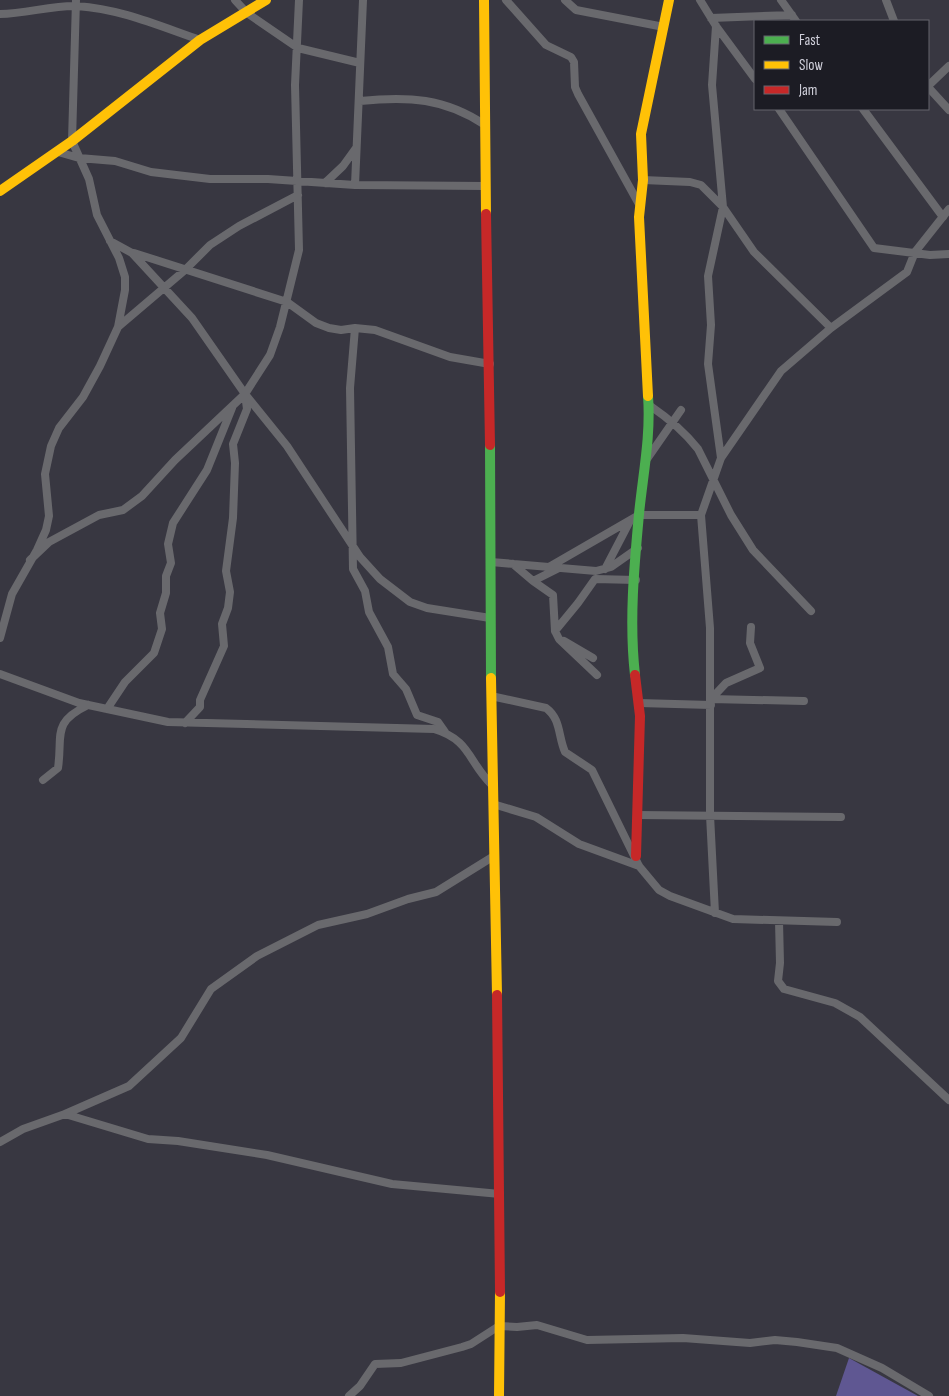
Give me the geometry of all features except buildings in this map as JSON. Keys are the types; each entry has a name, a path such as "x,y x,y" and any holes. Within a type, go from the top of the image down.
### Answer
{"main road":[{"path":"0,191 72,141 200,40 266,0"},
{"path":"484,0 485,186 490,364 492,785 494,804 500,1194 499,1396"},
{"path":"636,856 640,740 639,703 631,646 638,548 635,518 647,459 650,426 640,206 643,180 641,134 668,0"}],"street":[{"path":"235,0 247,13 298,48 360,63"},
{"path":"30,560 48,542 100,515 124,510 142,496 175,460 245,394 270,355 287,302 299,250 295,84 298,48 298,0"},
{"path":"355,184 364,0"},
{"path":"506,0 546,45 571,57 574,62 575,87 578,94 640,206"},
{"path":"565,0 576,10 664,27"},
{"path":"700,0 716,26 754,78"},
{"path":"781,0 794,18"},
{"path":"886,0 894,20"},
{"path":"0,638 12,594 42,540 49,516 45,474 51,446 65,418 90,387 118,327 125,290 125,277 119,258 97,215 89,179 72,141 76,3"},
{"path":"0,14 17,14 76,3 135,17 200,40"},
{"path":"711,18 794,18"},
{"path":"716,26 712,85 723,207 708,276 711,325 708,364 721,458"},
{"path":"929,85 949,66"},
{"path":"929,87 949,110"},
{"path":"360,101 395,97 432,102 464,110 485,125"},
{"path":"780,110 874,248 949,254"},
{"path":"865,110 943,217"},
{"path":"325,183 343,166 357,146"},
{"path":"57,151 79,158 115,160 151,172 182,177 298,180 355,184 485,186"},
{"path":"643,180 690,182 701,185 723,207 754,252 831,328"},
{"path":"118,327 186,270 210,245 239,226 298,195"},
{"path":"715,913 710,815 710,628 701,516 721,458 781,371 831,328 907,272 915,252 949,209"},
{"path":"110,240 132,253 287,302 316,323 329,328 375,330 450,357 490,364"},
{"path":"132,253 198,325 245,394 287,446 354,549 380,579 410,602 445,612 490,618"},
{"path":"355,328 350,410 353,486 353,569 365,591 369,612 388,647 393,674 406,689 417,715 438,722 445,732 465,746 483,777 492,785"},
{"path":"185,723 200,707 200,700 224,646 222,624 228,608 230,592 226,571 233,518 235,463 233,444 247,409 245,394"},
{"path":"649,405 674,422 698,449 713,481 753,550 811,611"},
{"path":"107,709 125,682 154,653 162,629 160,613 166,593 166,576 171,563 168,544 174,522 208,470 233,406"},
{"path":"647,459 674,422 680,410"},
{"path":"549,567 635,518 701,516"},
{"path":"606,569 635,518"},
{"path":"491,562 596,571 606,569 638,548"},
{"path":"512,564 553,595 555,630 560,640 597,675"},
{"path":"533,581 559,568"},
{"path":"555,630 578,603 595,578 636,580"},
{"path":"711,702 726,683 760,668 750,643 751,627"},
{"path":"560,640 569,642 593,658"},
{"path":"0,674 62,698 88,705 185,723 409,726 445,732"},
{"path":"491,696 546,708 552,712 558,721 565,752 583,762 596,776 640,866 659,890 733,919 837,922"},
{"path":"639,703 804,701"},
{"path":"43,780 58,768 60,728 74,712 88,705"},
{"path":"494,804 536,817 579,844 640,866"},
{"path":"636,814 841,817"},
{"path":"0,1142 23,1129 121,1091 137,1079 181,1038 211,988 258,956 318,925 367,914 408,899 436,892 494,856"},
{"path":"779,921 780,963 778,980 780,986 784,989 835,1003 860,1018 949,1100"},
{"path":"65,1114 148,1140 178,1141 267,1155 392,1184 500,1194"},
{"path":"349,1396 360,1386 376,1364 401,1363 462,1347 471,1344 499,1326 540,1325 585,1339 683,1338 750,1343 775,1340 837,1348 882,1368 929,1396"}],"shaded area":[{"path":"849,1358 918,1396 836,1396"}],"traffic: fast":[{"path":"635,675 632,635 633,595 635,554 648,440 648,396"},
{"path":"490,445 491,678"}],"traffic: slow":[{"path":"0,191 72,141 200,40 266,0"},
{"path":"484,0 486,214"},
{"path":"648,396 639,217 643,180 641,134 669,0"},
{"path":"491,678 497,995"},
{"path":"499,1396 500,1292"}],"traffic: jam":[{"path":"486,214 490,445"},
{"path":"635,675 640,716 636,856"},
{"path":"497,995 500,1292"}]}
